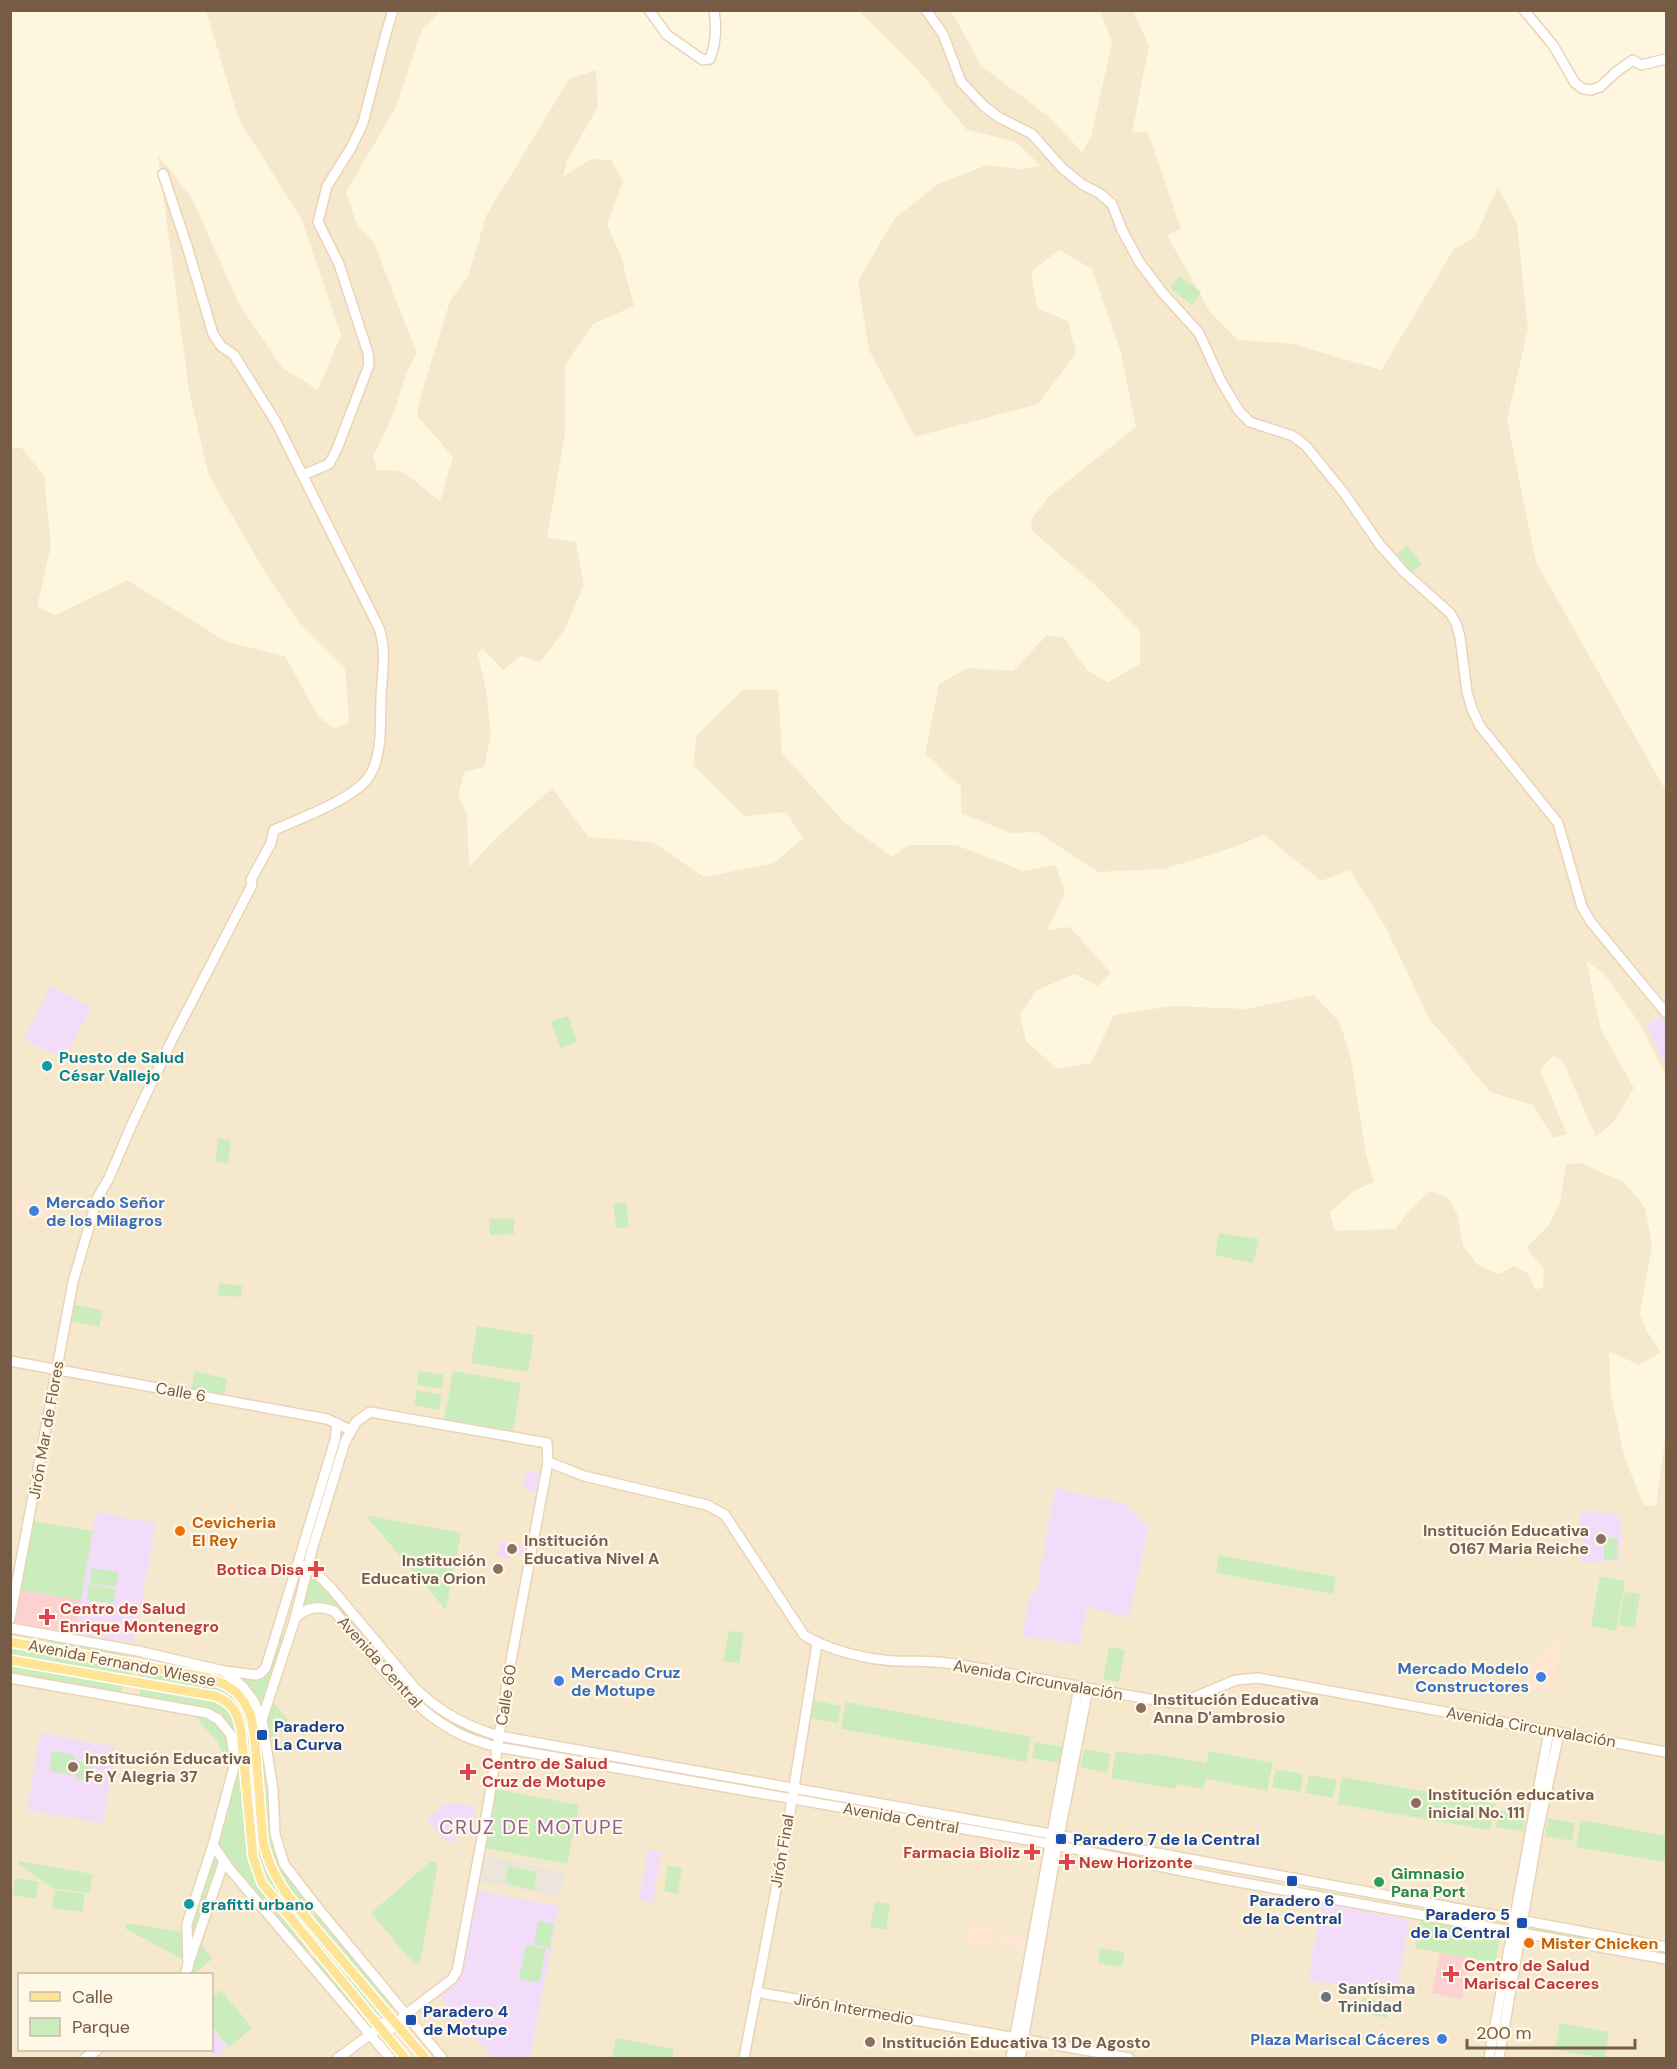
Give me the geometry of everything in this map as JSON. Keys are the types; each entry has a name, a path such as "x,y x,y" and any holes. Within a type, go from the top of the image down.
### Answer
{"main road":[{"name":"Avenida Fernando Wiesse","path":"10,1642 144,1665 219,1681 236,1692 251,1716 263,1841 267,1859 275,1877 292,1901 425,2058"},
{"name":"Avenida Fernando Wiesse","path":"10,1660 224,1699 235,1710 240,1724 254,1857 262,1883 405,2058"},
{"path":"245,1776 257,1775"}],"street":[{"path":"303,475 329,464 369,365 368,353 339,264 318,222 327,186 351,148 363,123 393,10"},
{"path":"649,10 668,35 703,60 710,59 714,49 716,31 714,10"},
{"path":"927,10 943,34 961,82 985,107 1000,118 1032,134 1062,168 1112,204 1122,230 1140,263 1162,292 1199,333 1221,381 1239,411 1251,422 1293,436 1306,446 1344,493 1380,545 1404,572 1450,613 1460,637 1467,692 1480,726 1558,823 1582,907 1591,922 1666,1013"},
{"path":"1524,10 1552,45 1575,83 1583,89 1591,90 1600,87 1633,60 1641,65 1666,59"},
{"name":"Jirón Mar de Flores","path":"10,1619 50,1412 56,1369 83,1241 99,1192 109,1178 171,1042 252,885 251,880 271,843 274,830 356,791 374,768 378,750 383,647 381,633 276,422 234,355 221,346 213,334 163,174"},
{"name":"Calle 6","path":"10,1361 316,1417 337,1423 350,1430"},
{"name":"Calle 60","path":"350,1430 356,1422 370,1412 547,1443 548,1462 456,1971 452,1978 396,2023"},
{"path":"225,1671 256,1675 266,1667 335,1440 337,1423"},
{"path":"255,1741 295,1619 325,1505 350,1430"},
{"name":"Avenida Circunvalación","path":"548,1462 584,1476 707,1505 725,1515 804,1635 818,1644 881,1660 948,1663 1180,1703 1236,1680 1258,1678 1666,1752"},
{"path":"297,1566 309,1566"},
{"name":"Avenida Central","path":"309,1566 332,1589 428,1701 453,1718 479,1730 500,1736 794,1787 1666,1947"},
{"name":"Avenida Central","path":"295,1619 307,1610 325,1607 334,1611 402,1689 429,1716 456,1732 497,1747 1053,1845 1222,1879 1666,1959"},
{"name":"Avenida Fernando Wiesse","path":"10,1628 138,1651 225,1671 248,1694 262,1719 273,1790 275,1834 284,1864 442,2058"},
{"path":"804,1635 814,1661"},
{"name":"Jirón Final","path":"744,2058 818,1644"},
{"name":"Avenida Fernando Wiesse","path":"10,1678 207,1713 218,1719 231,1735 235,1763 213,1845 187,1924 187,1971"},
{"path":"1020,2058 1019,2040 1053,1845 1084,1688"},
{"path":"1489,2058 1499,2030 1554,1732"},
{"path":"213,1845 390,2058"},
{"path":"187,1971 224,1861"},
{"name":"Jirón Intermedio","path":"756,1992 1129,2058"},
{"path":"338,2058 369,2034 379,2028 388,2030 396,2023"},
{"path":"1499,2030 1499,2058"},
{"path":"1011,2058 1019,2040"}],"shaded area":[{"path":"206,11 441,11 422,29 396,107 346,192 357,225 373,241 417,353 408,369 393,415 373,457 377,470 402,471 440,501 453,457 419,418 417,409 450,301 468,277 486,216 569,79 596,70 598,107 566,162 564,176 591,159 611,160 623,181 607,225 621,256 634,306 593,324 565,365 565,433 547,538 576,542 584,585 564,631 540,662 521,656 503,670 482,648 478,654 487,696 491,735 484,767 464,772 458,797 467,813 469,867 496,838 552,788 588,837 653,842 704,877 774,863 803,838 786,812 744,816 693,765 697,735 743,690 778,690 782,753 843,821 892,857 908,845 956,845 1023,871 1056,865 1065,893 1047,930 1070,927 1111,973 1098,986 1075,974 1037,990 1020,1014 1026,1041 1057,1069 1091,1063 1114,1015 1172,1006 1246,1009 1314,995 1340,1023 1351,1059 1366,1154 1374,1182 1354,1191 1330,1212 1335,1231 1396,1229 1408,1212 1430,1191 1448,1198 1458,1216 1463,1246 1478,1265 1499,1274 1514,1266 1528,1273 1535,1290 1543,1287 1544,1269 1526,1248 1549,1225 1560,1202 1566,1164 1581,1163 1625,1183 1645,1208 1652,1245 1640,1314 1646,1330 1661,1352 1640,1365 1609,1352 1611,1395 1625,1459 1644,1505 1656,1506 1666,1434 1666,2058 11,2058 11,449 21,447 44,476 51,545 37,607 56,615 127,580 227,642 285,656 318,716 335,729 349,722 345,668 300,623 269,579 209,476 189,391 158,155 192,198 239,304 282,367 318,390 341,335 301,218 239,120"},
{"path":"859,11 949,11 956,19 981,66 1048,116 1082,152 1091,137 1112,43 1100,11 1133,11 1149,46 1132,133 1148,132 1181,229 1167,235 1210,312 1238,340 1293,344 1381,370 1454,249 1475,237 1498,187 1517,224 1528,329 1507,420 1536,562 1666,791 1666,1077 1640,1024 1605,975 1586,960 1601,1030 1634,1088 1614,1121 1596,1137 1563,1062 1554,1055 1540,1070 1567,1134 1553,1138 1533,1105 1490,1092 1429,1018 1386,928 1350,870 1321,881 1264,835 1164,869 1098,872 1037,832 1011,833 961,813 961,787 925,754 939,684 968,668 1013,671 1047,635 1064,638 1087,670 1108,682 1140,664 1140,631 1096,586 1031,530 1032,519 1048,497 1136,427 1121,353 1092,269 1059,250 1031,272 1037,308 1068,321 1076,353 1038,404 915,437 869,350 858,281 894,219 938,184 987,165 1020,169 1041,166 1016,142 967,130 918,70"},
{"path":"53,987 89,1006 90,1010 83,1024 79,1025 79,1031 64,1059 24,1039 50,988"},
{"path":"1663,1014 1666,1016 1666,1070 1647,1025"},
{"name":"Mercado Señor de los Milagros","path":"20,1194 52,1207 51,1221 15,1215"},
{"path":"526,1470 539,1472 536,1492 523,1489"},
{"path":"1055,1488 1125,1504 1148,1527 1129,1618 1087,1607 1079,1645 1022,1636 1030,1595 1037,1591"},
{"path":"96,1512 156,1523 134,1642 75,1634"},
{"name":"Institución Educativa 0167 Maria Reiche","path":"1580,1513 1617,1513 1622,1531 1619,1561 1581,1563 1583,1551"},
{"name":"Institución Educativa Nivel A","path":"500,1541 526,1546 524,1555 512,1553 510,1559 497,1556"},
{"name":"Centro de Salud Enrique Montenegro","path":"20,1590 81,1600 75,1634 15,1622"},
{"name":"Mercado Modelo Constructores","path":"1557,1641 1561,1643 1551,1692 1527,1687 1529,1666"},
{"name":"Institución Educativa Fe Y Alegria 37","path":"40,1733 115,1747 103,1823 27,1810"},
{"path":"447,1802 475,1807 472,1826 464,1825 456,1831 455,1842 444,1840 427,1820"},
{"path":"648,1849 661,1852 653,1902 639,1900"},
{"path":"482,1855 565,1872 560,1897 478,1881"},
{"path":"475,1890 559,1906 530,2056 527,2058 493,2058 440,1996 459,1981 459,1975 464,1973 461,1965"},
{"path":"1322,1903 1409,1920 1397,1994 1308,1980"},
{"path":"968,1923 996,1927 992,1948 965,1944"},
{"path":"1001,1933 1028,1937 1026,1950 999,1946"},
{"name":"Centro de Salud Mariscal Caceres","path":"1440,1952 1470,1958 1462,1999 1432,1993"},
{"path":"213,2029 228,2047 216,2057 210,2051 213,2051"}],"green space":[{"path":"1179,276 1201,292 1192,305 1170,288"},
{"path":"1407,545 1422,564 1412,572 1397,554"},
{"path":"568,1016 577,1042 560,1048 551,1021"},
{"path":"218,1138 231,1140 228,1164 215,1161"},
{"path":"626,1202 629,1227 617,1229 613,1204"},
{"path":"514,1218 514,1234 490,1235 489,1219"},
{"path":"1219,1233 1259,1239 1253,1263 1215,1255"},
{"path":"219,1283 242,1286 241,1297 218,1295"},
{"path":"73,1304 103,1311 99,1327 69,1321"},
{"path":"477,1326 534,1335 528,1372 471,1363"},
{"path":"195,1371 227,1379 224,1396 191,1392"},
{"path":"419,1371 444,1375 441,1389 417,1385"},
{"path":"453,1371 521,1383 513,1432 444,1420"},
{"path":"417,1390 442,1395 439,1410 414,1405"},
{"path":"369,1516 461,1533 446,1609 368,1518"},
{"path":"32,1521 93,1531 81,1600 20,1590"},
{"path":"1604,1538 1618,1538 1618,1560 1604,1560"},
{"path":"1219,1555 1336,1577 1333,1594 1216,1573"},
{"path":"92,1568 119,1572 116,1587 90,1583"},
{"path":"309,1571 312,1571 416,1692 493,1735 491,1743 468,1736 435,1717 386,1668 332,1605 316,1602 301,1605"},
{"path":"1600,1576 1625,1581 1616,1631 1591,1626"},
{"path":"89,1584 116,1589 113,1604 87,1600"},
{"path":"1624,1592 1640,1594 1635,1628 1619,1625"},
{"path":"729,1631 744,1633 739,1663 723,1661"},
{"path":"278,1635 284,1636 261,1711 232,1673 260,1676"},
{"path":"47,1637 129,1653 128,1660 46,1645"},
{"path":"11,1647 132,1668 131,1678 11,1658"},
{"path":"1109,1647 1125,1650 1119,1682 1103,1679"},
{"path":"13,1664 123,1684 121,1695 11,1674"},
{"path":"142,1669 207,1681 234,1695 244,1707 250,1723 253,1769 247,1770 231,1701 138,1678 139,1671"},
{"path":"141,1687 216,1700 224,1705 234,1719 241,1762 238,1760 224,1720 139,1698"},
{"path":"270,1698 293,1726 267,1739 263,1720"},
{"path":"813,1700 841,1706 838,1723 809,1718"},
{"path":"846,1702 1031,1737 1026,1762 841,1729"},
{"path":"192,1713 211,1719 222,1726 233,1757 225,1756 216,1740"},
{"path":"261,1739 268,1805 277,1854 286,1874 311,1907 306,1911 281,1881 267,1846 259,1741"},
{"path":"1035,1742 1063,1747 1060,1763 1032,1758"},
{"path":"1084,1749 1111,1754 1107,1773 1080,1767"},
{"path":"52,1751 75,1755 71,1775 49,1771"},
{"path":"1116,1751 1143,1755 1150,1753 1206,1763 1209,1751 1273,1763 1267,1791 1206,1779 1203,1789 1177,1784 1176,1789 1111,1778"},
{"path":"78,1761 92,1764 89,1781 75,1778"},
{"path":"237,1768 241,1768 256,1874 266,1897 261,1902 218,1849 217,1837"},
{"path":"1276,1769 1303,1774 1300,1792 1272,1787"},
{"path":"1309,1775 1337,1780 1333,1798 1305,1793"},
{"path":"1342,1777 1495,1804 1490,1830 1337,1804"},
{"path":"254,1782 266,1865 382,2013 375,2018 259,1873 249,1783"},
{"path":"496,1789 579,1805 567,1864 485,1848"},
{"path":"1498,1810 1526,1815 1523,1831 1496,1827"},
{"path":"1548,1818 1575,1823 1572,1841 1545,1836"},
{"path":"1581,1820 1666,1836 1666,1862 1576,1847"},
{"path":"213,1847 222,1861 195,1934 187,1930"},
{"path":"19,1861 93,1874 89,1893 52,1888 19,1864"},
{"path":"431,1861 438,1864 420,1963 414,1964 371,1913"},
{"path":"508,1866 537,1872 534,1890 505,1883"},
{"path":"668,1866 682,1868 678,1894 664,1891"},
{"path":"15,1878 39,1882 36,1899 13,1895"},
{"path":"55,1890 85,1894 82,1912 52,1908"},
{"path":"271,1902 311,1950 306,1954 266,1907"},
{"path":"875,1902 890,1904 886,1930 870,1927"},
{"path":"316,1913 394,2006 389,2010 310,1917"},
{"path":"1420,1919 1498,1933 1500,1938 1495,1963 1415,1948"},
{"path":"538,1921 554,1924 550,1948 534,1945"},
{"path":"126,1923 184,1932 186,1961 126,1929"},
{"path":"1535,1928 1666,1951 1666,1956 1534,1932"},
{"path":"196,1939 213,1958 195,1973 187,1973"},
{"path":"526,1945 546,1949 539,1983 519,1979"},
{"path":"1100,1948 1125,1952 1122,1967 1098,1963"},
{"path":"315,1955 352,2001 347,2004 310,1959"},
{"path":"221,1990 252,2028 229,2047 213,2027 213,1997"},
{"path":"1362,1998 1390,2003 1387,2018 1359,2012"},
{"path":"1560,2023 1609,2032 1604,2058 1555,2050"},
{"path":"616,2038 674,2049 672,2058 612,2058"}],"place":[{"name":"Puesto de Salud César Vallejo","path":"47,1066"},
{"name":"Mercado Señor de los Milagros","path":"34,1211"},
{"name":"Cevicheria El Rey","path":"180,1531"},
{"name":"Institución Educativa 0167 Maria Reiche","path":"1601,1539"},
{"name":"Institución Educativa Nivel A","path":"512,1549"},
{"name":"Botica Disa","path":"316,1569"},
{"name":"Institución Educativa Orion","path":"498,1569"},
{"name":"Centro de Salud Enrique Montenegro","path":"47,1617"},
{"name":"Mercado Modelo Constructores","path":"1541,1677"},
{"name":"Mercado Cruz de Motupe","path":"559,1681"},
{"name":"Institución Educativa Anna D'ambrosio","path":"1141,1708"},
{"name":"Paradero La Curva","path":"262,1735"},
{"name":"Institución Educativa Fe Y Alegria 37","path":"73,1767"},
{"name":"Centro de Salud Cruz de Motupe","path":"468,1772"},
{"name":"Institución educativa inicial No. 111","path":"1416,1803"},
{"name":"Paradero 7 de la Central","path":"1061,1839"},
{"name":"Farmacia Bioliz","path":"1032,1852"},
{"name":"New Horizonte","path":"1067,1862"},
{"name":"Paradero 6 de la Central","path":"1292,1881"},
{"name":"Gimnasio Pana Port","path":"1379,1882"},
{"name":"grafitti urbano","path":"189,1904"},
{"name":"Paradero 5 de la Central","path":"1522,1923"},
{"name":"Mister Chicken","path":"1529,1943"},
{"name":"Centro de Salud Mariscal Caceres","path":"1451,1974"},
{"name":"Santísima Trinidad","path":"1326,1997"},
{"name":"Paradero 4 de Motupe","path":"411,2020"},
{"name":"Plaza Mariscal Cáceres","path":"1442,2039"},
{"name":"Institución Educativa 13 De Agosto","path":"870,2042"}],"district":[{"name":"CRUZ DE MOTUPE","path":"532,1827"}]}
